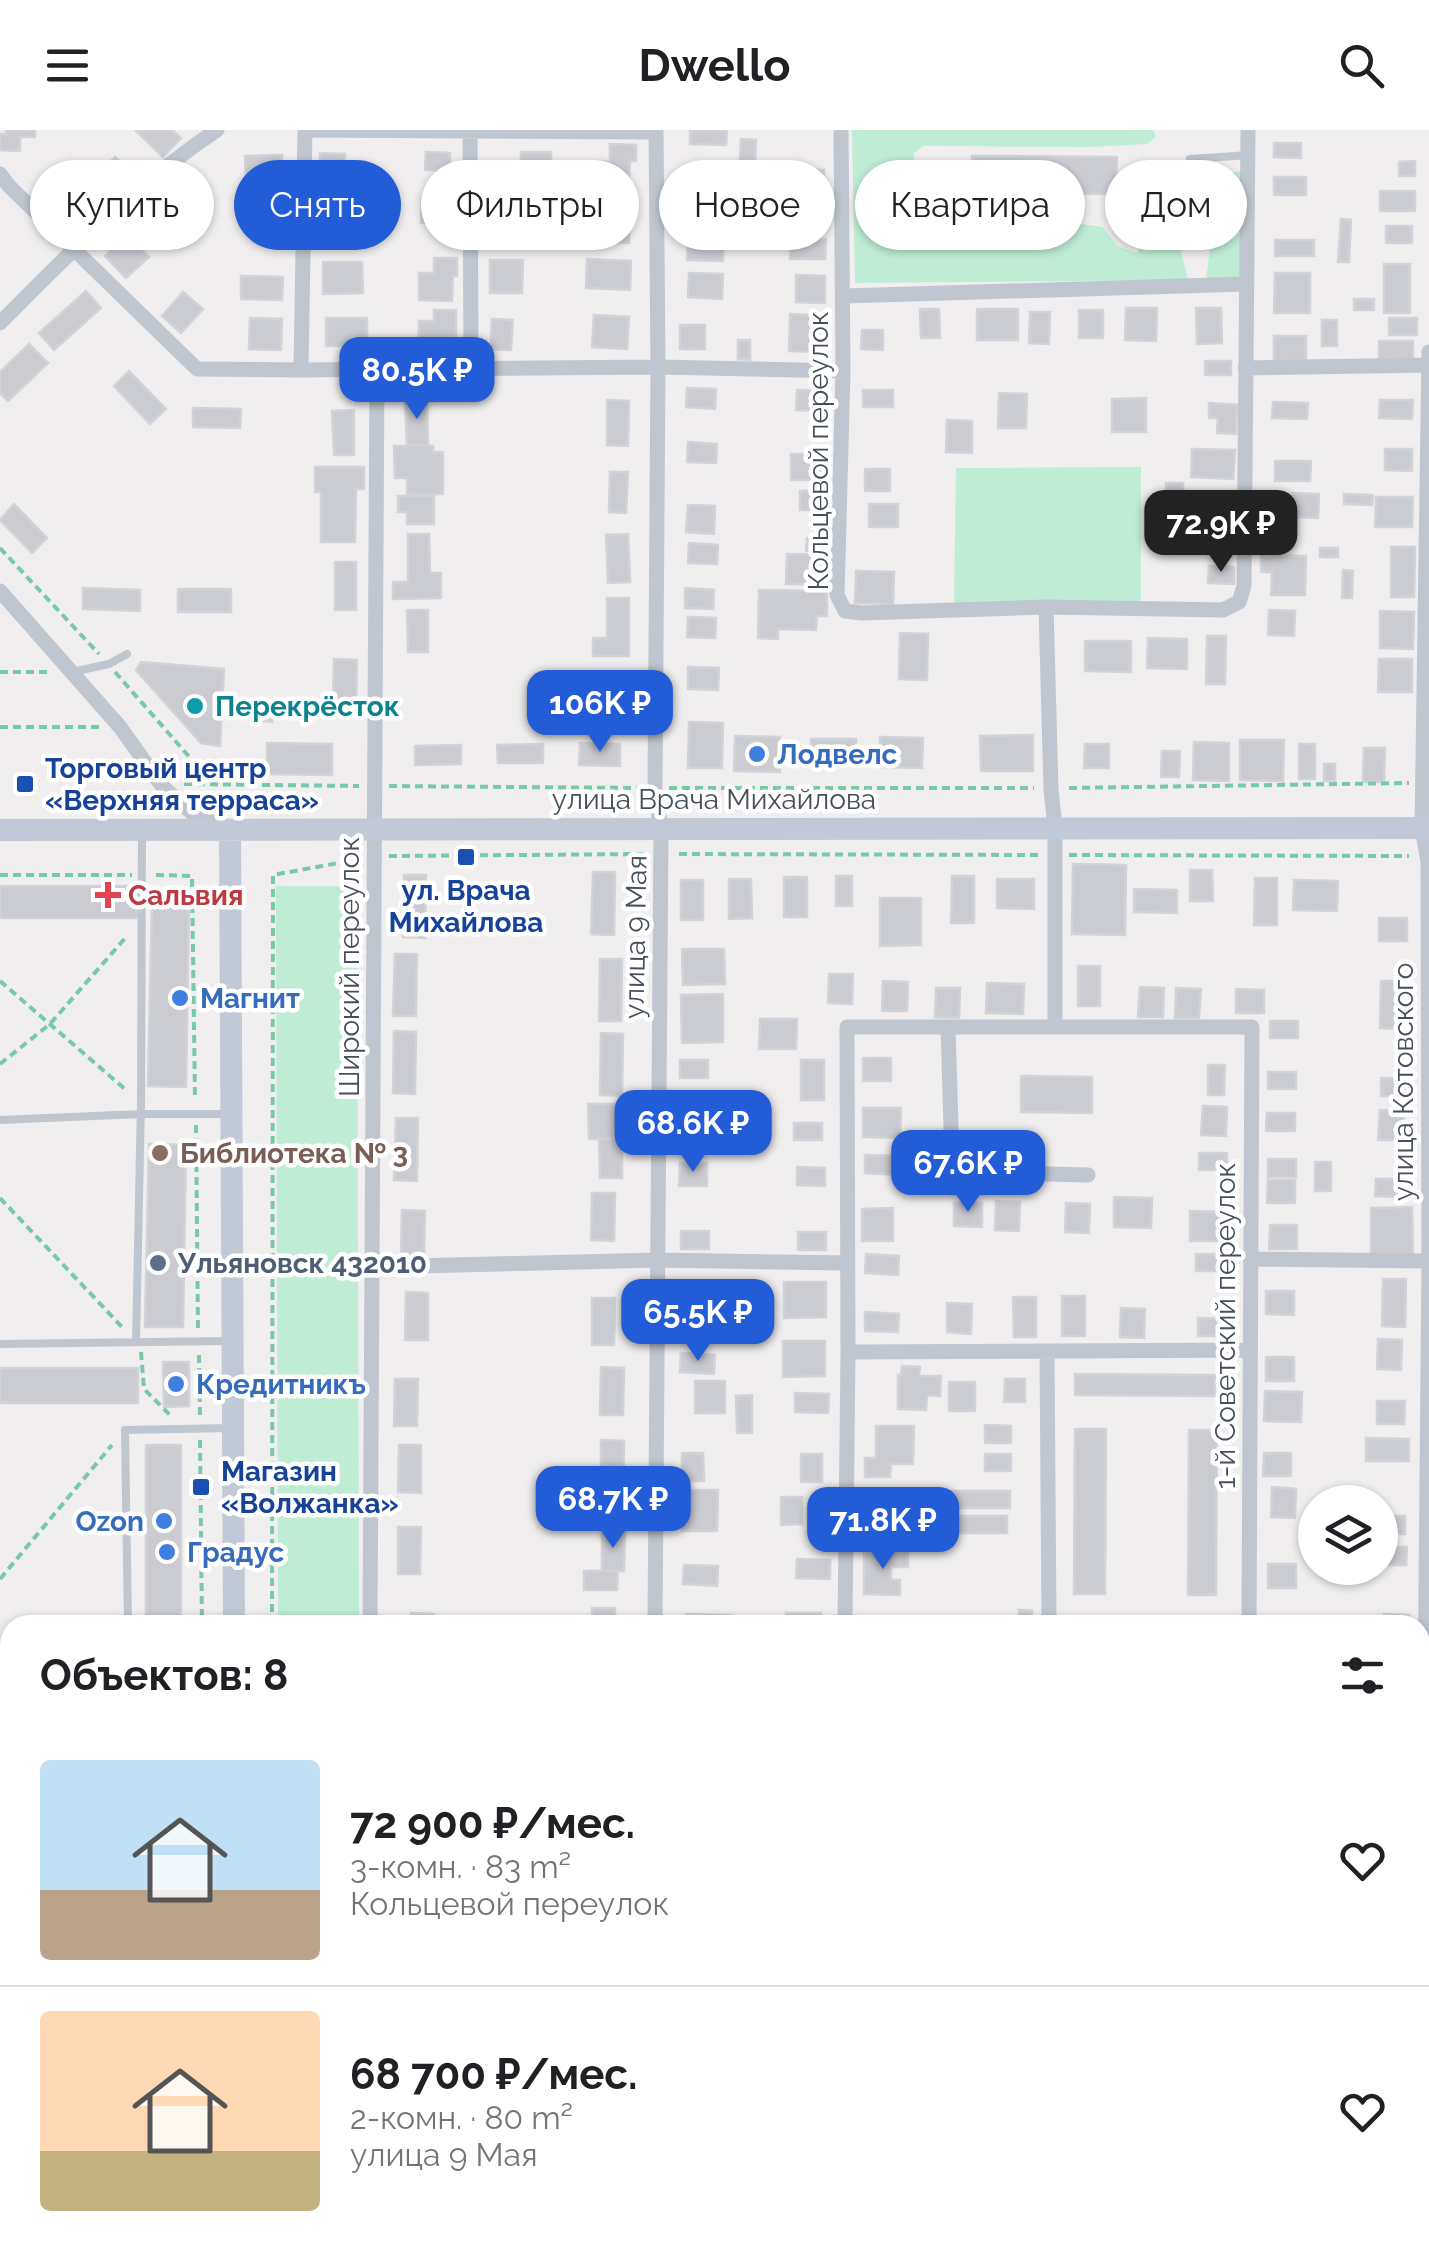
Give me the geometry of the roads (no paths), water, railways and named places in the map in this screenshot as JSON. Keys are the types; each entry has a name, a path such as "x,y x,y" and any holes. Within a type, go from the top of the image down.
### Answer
{"main road":[{"name":"улица Врача Михайлова","path":"0,830 375,830 661,842 1055,828 1426,828"},
{"path":"230,830 234,1615"}],"street":[{"path":"174,160 217,130"},
{"path":"300,370 305,130 656,131"},
{"path":"470,130 471,369"},
{"name":"Кольцевой переулок","path":"841,130 844,296 837,595 845,611 862,613 1046,607 1223,610 1239,602 1244,586 1248,130"},
{"name":"улица 9 Мая","path":"655,1615 661,842 655,788 656,131"},
{"path":"0,174 30,208"},
{"path":"0,323 72,250 197,369 658,367 843,371"},
{"name":"Кольцевой переулок","path":"844,296 1247,284"},
{"name":"улица Котовского","path":"1426,1615 1429,352"},
{"path":"1245,368 1429,365"},
{"name":"Широкий переулок","path":"370,1615 377,368"},
{"path":"0,592 120,728 162,786 192,813 230,830"},
{"path":"845,1615 847,1027 1056,1027 1055,828 1046,607"},
{"path":"948,1027 952,1160 964,1172 1088,1175"},
{"name":"1-й Советский переулок","path":"1056,1027 1252,1027 1249,1615"},
{"path":"1250,1259 1429,1260"},
{"path":"373,1267 657,1260 847,1263"},
{"path":"848,1352 1250,1350"},
{"path":"1047,1351 1048,1615"}],"lane":[{"path":"1190,160 1249,156"},
{"path":"72,672 109,664 127,654"},
{"path":"138,1342 142,829"},
{"path":"0,1120 232,1114"},
{"path":"0,1344 233,1341"},
{"path":"128,1615 124,1430 234,1428"}],"place":[{"name":"Перекрёсток","path":"195,706"},
{"name":"Лодвелс","path":"757,754"},
{"name":"Торговый центр «Верхняя терраса»","path":"25,784"},
{"name":"ул. Врача Михайлова","path":"466,857"},
{"name":"Сальвия","path":"108,895"},
{"name":"Магнит","path":"180,998"},
{"name":"Библиотека № 3","path":"160,1153"},
{"name":"Ульяновск 432010","path":"158,1263"},
{"name":"Кредитникъ","path":"176,1384"},
{"name":"Магазин «Волжанка»","path":"201,1487"},
{"name":"Ozon","path":"164,1521"},
{"name":"Градус","path":"167,1552"}]}
